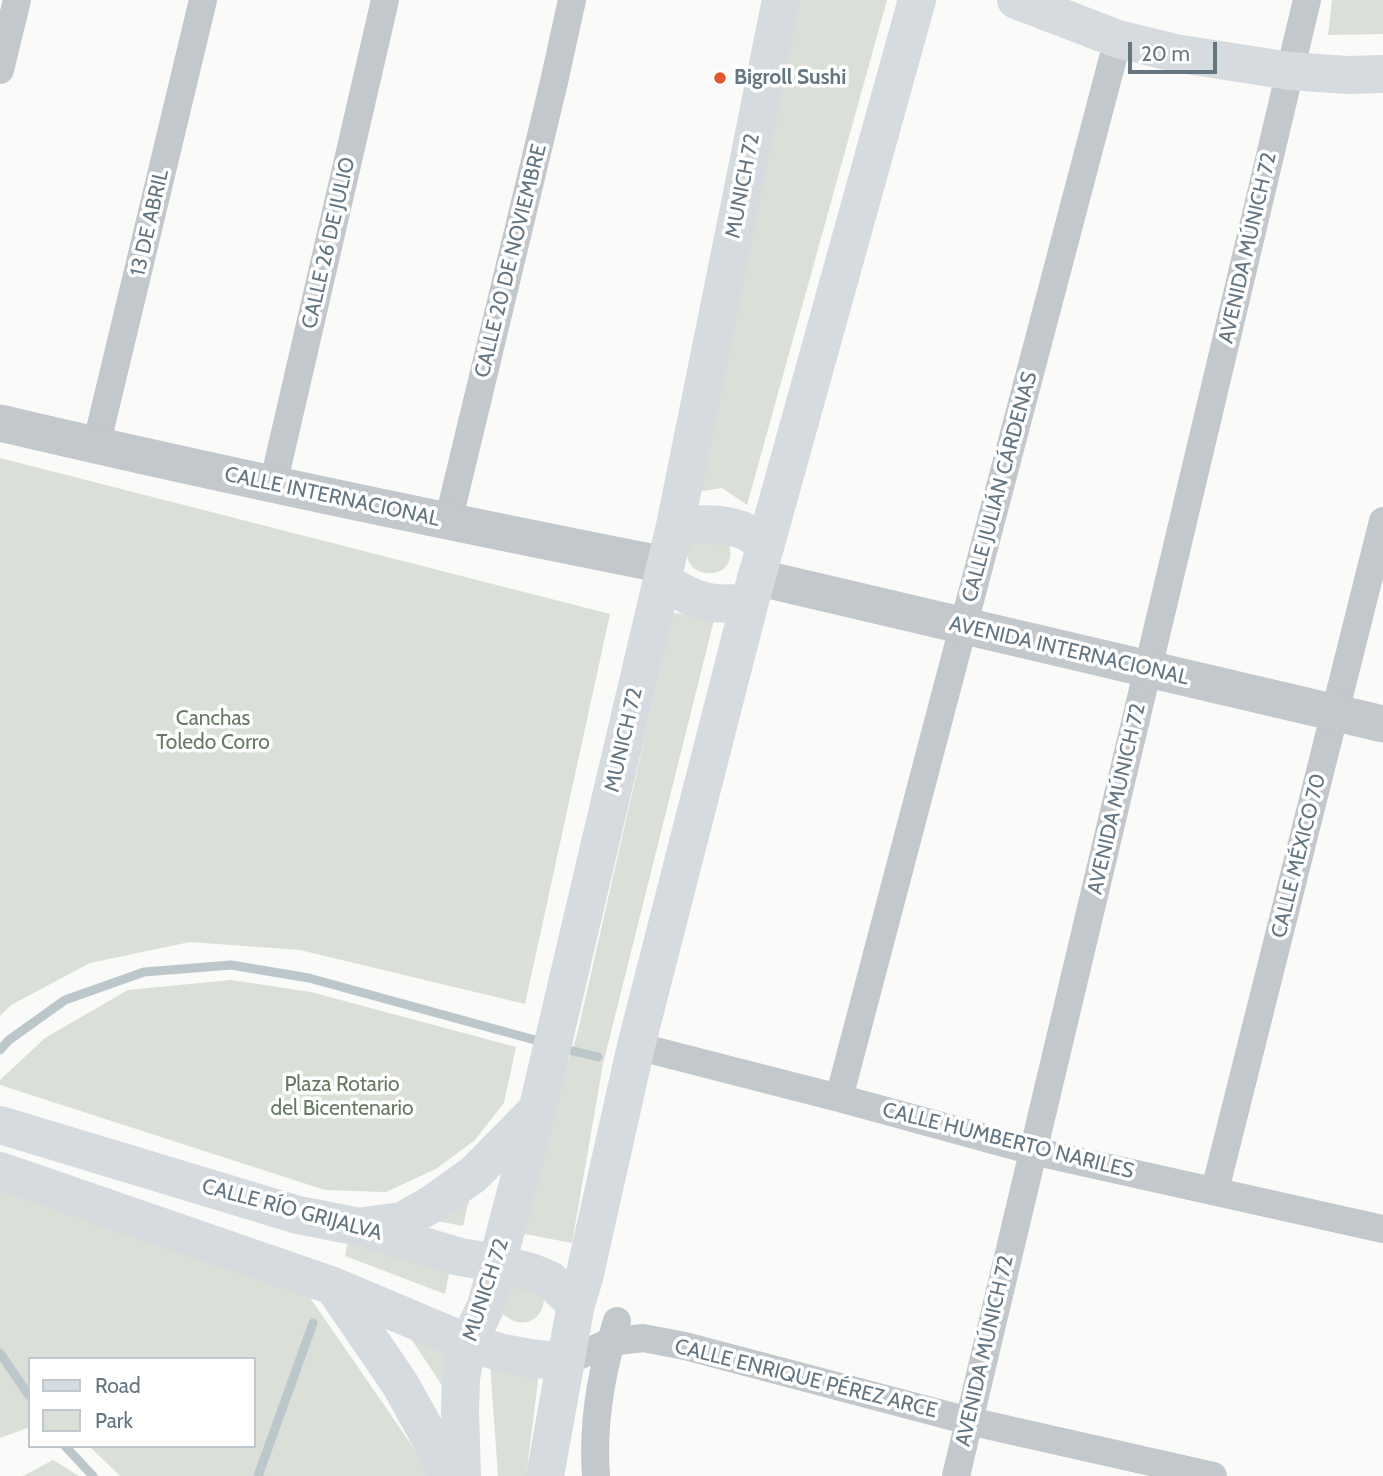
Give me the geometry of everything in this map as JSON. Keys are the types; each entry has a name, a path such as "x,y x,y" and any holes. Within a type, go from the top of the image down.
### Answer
{"main road":[{"name":"MUNICH 72","path":"462,1476 461,1378 468,1343 486,1306 537,1111 675,526 781,0"},
{"path":"545,1476 576,1304 636,1046 757,574 917,0"},
{"path":"1016,0 1118,39 1175,53 1290,71 1347,75 1383,74"},
{"path":"675,526 724,525 744,530 757,574"},
{"path":"664,572 683,594 703,601 730,604 757,574"},
{"path":"359,1227 402,1222 432,1204 474,1174 537,1111"},
{"name":"CALLE RÍO GRIJALVA","path":"0,1125 298,1216 359,1227 460,1257 531,1272 550,1280 576,1304"},
{"path":"0,1171 333,1286 468,1343 503,1353 565,1362"},
{"path":"333,1286 400,1384 434,1445 447,1476"}],"street":[{"path":"0,69 17,0"},
{"name":"13 DE ABRIL","path":"96,446 203,0"},
{"name":"CALLE 26 DE JULIO","path":"273,485 385,0"},
{"name":"CALLE 20 DE NOVIEMBRE","path":"448,523 572,0"},
{"name":"AVENIDA MÚNICH 72","path":"956,1476 1307,0"},
{"name":"CALLE JULIÁN CÁRDENAS","path":"839,1098 1118,39"},
{"name":"CALLE INTERNACIONAL","path":"0,423 664,572"},
{"name":"CALLE MÉXICO 70","path":"1215,1190 1383,521"},
{"name":"AVENIDA INTERNACIONAL","path":"757,574 964,626 1383,724"},
{"name":"CALLE HUMBERTO NARILES","path":"636,1046 1033,1151 1383,1228"},
{"path":"576,1304 614,1332"},
{"path":"565,1362 614,1332"},
{"path":"596,1476 595,1419 601,1376 614,1332"},
{"name":"CALLE ENRIQUE PÉREZ ARCE","path":"614,1332 685,1346 969,1421 1213,1476"}],"green space":[{"path":"792,0 887,0 747,505 722,488 690,493"},
{"path":"1332,0 1383,0 1383,34 1328,35"},
{"name":"Canchas Toledo Corro","path":"0,458 610,614 525,1004 300,950 190,942 90,963 11,1005 0,1016"},
{"path":"692,539 728,542 730,557 726,567 717,572 697,570 690,563 687,553"},
{"path":"673,613 715,616 603,1064 572,1243 514,1232 577,1035"},
{"name":"Plaza Rotario del Bicentenario","path":"231,980 311,992 516,1047 504,1103 475,1140 436,1169 386,1192 325,1190 0,1085 0,1080 45,1038 128,990"},
{"path":"473,1183 463,1226 421,1218"},
{"path":"0,1184 304,1289 433,1476 120,1476 91,1448 256,1448 256,1357 28,1357 28,1428 0,1438"},
{"path":"348,1240 450,1269 445,1294 345,1256"},
{"path":"509,1280 544,1297 540,1313 530,1321 516,1322 502,1313"},
{"path":"404,1328 448,1340 445,1390"},
{"path":"490,1362 539,1374 526,1476 498,1476"},
{"path":"53,1460 79,1476 23,1476"}],"waterway":[{"path":"0,1050 9,1040 65,1000 144,972 231,965 309,978 535,1040"},
{"path":"569,1050 598,1057"},
{"path":"258,1476 313,1323"},
{"path":"0,1353 28,1394"},
{"path":"67,1448 93,1476"}],"place":[{"name":"Bigroll Sushi","path":"720,78"}]}
